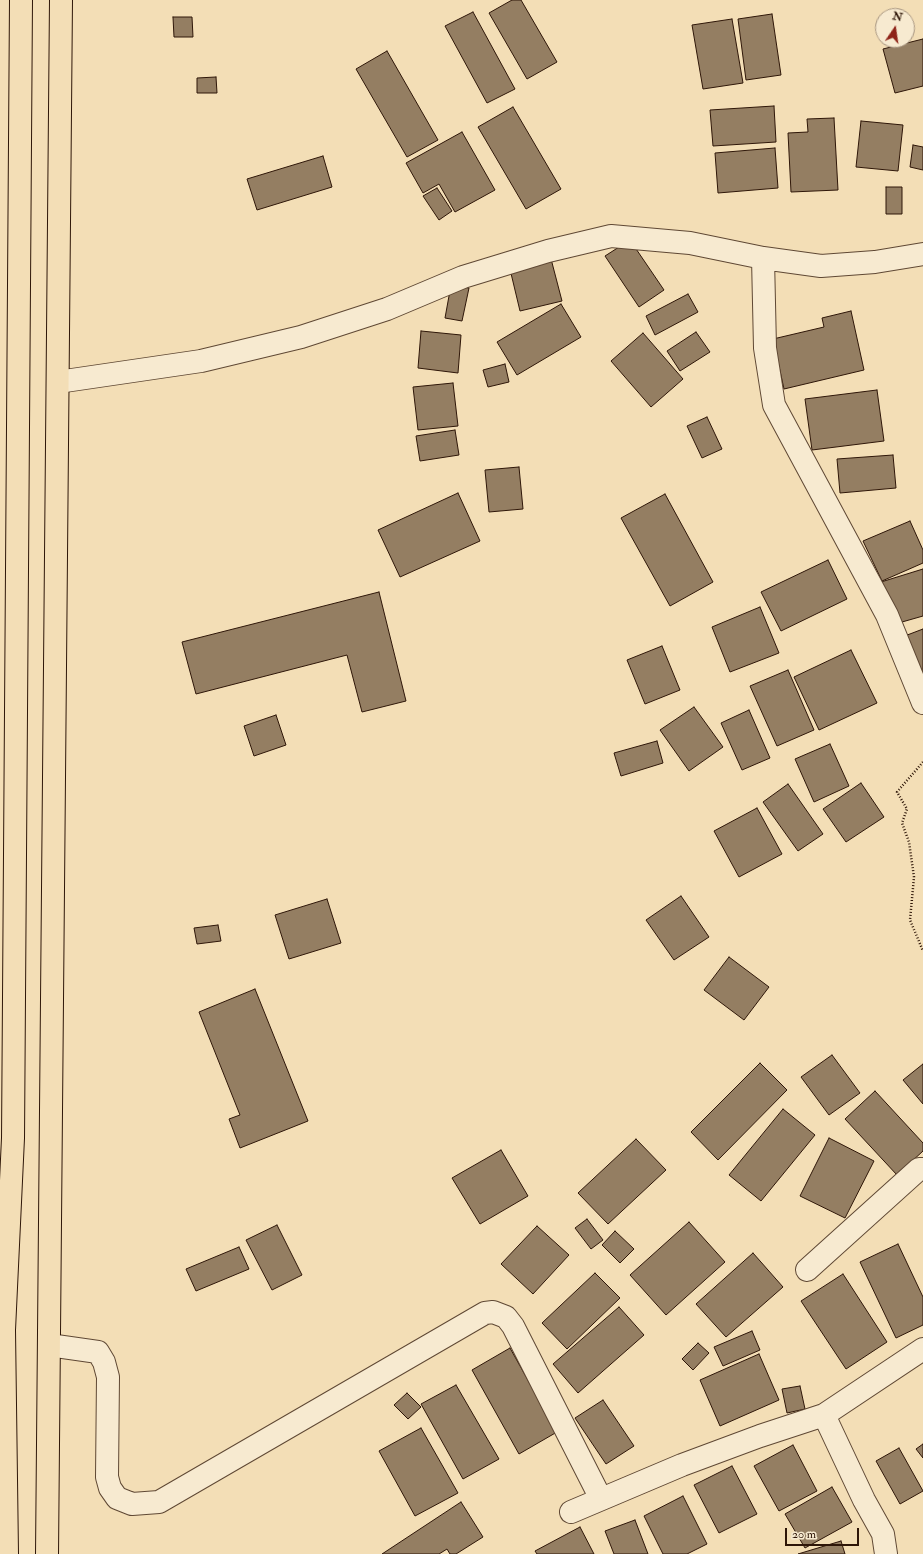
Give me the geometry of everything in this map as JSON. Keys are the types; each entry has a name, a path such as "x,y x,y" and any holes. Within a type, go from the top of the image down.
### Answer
{"highway":[{"path":"7,1554 4,1330 13,1138 21,0"},
{"path":"47,1554 61,0"}],"street":[{"path":"58,382 201,361 301,337 387,308 463,277 548,251 612,236 690,243 762,258 821,266 875,262 923,254"},
{"path":"762,258 765,348 774,405 887,615 923,703"},
{"path":"807,1270 919,1170 923,1169"},
{"path":"49,1345 98,1352 104,1362 108,1377 107,1477 110,1488 117,1498 132,1504 159,1502 485,1313 493,1312 506,1317 513,1326 601,1499"},
{"path":"571,1512 682,1465 760,1436 824,1415 923,1349"},
{"path":"824,1415 864,1500 883,1534 886,1554"}],"path":[{"path":"923,762 897,792 907,809 902,823 909,842 914,877 910,920 923,950"}],"building":[{"path":"512,0 521,0 557,62 527,79 489,13"},
{"path":"473,12 515,89 487,103 445,26"},
{"path":"772,14 781,75 746,80 738,19"},
{"path":"173,17 192,17 193,37 174,37"},
{"path":"732,19 743,83 703,89 692,25"},
{"path":"923,39 923,86 895,93 883,49 915,48 915,41"},
{"path":"387,51 438,140 407,157 356,69"},
{"path":"216,77 217,93 197,93 197,78"},
{"path":"774,106 776,142 713,146 710,110"},
{"path":"513,107 561,189 526,209 478,127"},
{"path":"834,118 838,190 791,192 788,133 808,132 807,119"},
{"path":"861,121 903,125 898,171 856,167"},
{"path":"462,132 495,190 455,212 439,184 423,193 406,163"},
{"path":"913,145 923,147 923,170 910,167"},
{"path":"775,148 778,188 718,193 715,153"},
{"path":"323,156 332,187 257,210 247,179"},
{"path":"886,187 902,187 902,214 886,214"},
{"path":"437,188 452,211 439,220 423,196"},
{"path":"630,240 664,290 639,307 605,256"},
{"path":"550,255 562,301 520,311 509,265"},
{"path":"451,285 469,288 462,321 445,318"},
{"path":"688,294 698,312 655,335 646,316"},
{"path":"561,304 581,337 517,375 497,342"},
{"path":"851,311 864,370 784,389 773,339 824,327 822,318"},
{"path":"421,331 461,335 458,373 418,368"},
{"path":"696,332 710,352 680,371 667,351"},
{"path":"643,333 683,379 651,407 611,361"},
{"path":"505,364 509,382 488,387 483,370"},
{"path":"453,383 458,426 418,430 413,387"},
{"path":"877,390 884,441 812,450 805,399"},
{"path":"707,417 722,449 702,458 687,426"},
{"path":"455,430 459,455 420,461 416,436"},
{"path":"893,455 896,488 840,493 837,459"},
{"path":"519,467 523,509 489,512 485,470"},
{"path":"458,493 480,541 400,577 378,530"},
{"path":"665,494 713,582 670,606 621,518"},
{"path":"910,521 923,550 923,563 882,581 863,541"},
{"path":"828,560 847,599 781,631 761,592"},
{"path":"923,569 923,616 895,624 881,582"},
{"path":"379,592 406,701 362,712 347,655 196,694 182,642"},
{"path":"760,607 779,653 730,672 712,627"},
{"path":"923,629 923,675 902,637"},
{"path":"662,646 680,690 645,704 627,660"},
{"path":"851,650 877,703 819,730 794,677"},
{"path":"788,670 814,730 777,746 750,686"},
{"path":"694,707 723,747 689,771 660,730"},
{"path":"749,710 770,758 742,770 721,723"},
{"path":"276,715 286,745 254,756 244,726"},
{"path":"657,741 663,763 621,776 614,753"},
{"path":"830,744 849,786 814,802 795,759"},
{"path":"861,783 884,817 846,842 823,809"},
{"path":"788,784 823,834 798,851 763,802"},
{"path":"757,808 782,854 739,877 714,831"},
{"path":"681,896 709,937 674,960 646,920"},
{"path":"327,899 341,943 289,959 275,915"},
{"path":"218,925 221,941 197,944 194,928"},
{"path":"729,957 769,987 744,1020 704,990"},
{"path":"255,989 308,1121 240,1148 229,1119 240,1115 199,1012"},
{"path":"832,1055 860,1093 829,1115 801,1077"},
{"path":"760,1063 787,1090 718,1160 691,1132"},
{"path":"923,1064 923,1104 903,1080"},
{"path":"875,1091 923,1143 923,1151 897,1175 845,1119"},
{"path":"783,1109 815,1135 761,1201 729,1175"},
{"path":"829,1138 874,1161 845,1218 800,1196"},
{"path":"636,1139 666,1170 608,1224 578,1193"},
{"path":"501,1150 528,1196 480,1224 452,1178"},
{"path":"587,1219 603,1240 591,1249 575,1228"},
{"path":"689,1222 725,1262 666,1315 630,1275"},
{"path":"277,1225 302,1275 272,1290 246,1240"},
{"path":"537,1226 569,1255 533,1294 501,1264"},
{"path":"615,1231 634,1249 620,1263 602,1245"},
{"path":"898,1244 923,1297 923,1325 896,1338 860,1262"},
{"path":"239,1247 249,1269 196,1291 186,1269"},
{"path":"753,1253 783,1287 726,1337 696,1304"},
{"path":"595,1273 620,1298 567,1349 542,1323"},
{"path":"843,1274 887,1342 846,1369 801,1301"},
{"path":"619,1307 644,1335 578,1393 553,1364"},
{"path":"752,1331 760,1350 723,1366 714,1347"},
{"path":"698,1343 709,1353 693,1370 682,1359"},
{"path":"510,1348 557,1432 519,1454 472,1370"},
{"path":"759,1354 779,1400 720,1426 700,1380"},
{"path":"456,1385 499,1459 463,1479 421,1404"},
{"path":"800,1386 805,1409 787,1413 782,1389"},
{"path":"407,1393 421,1407 408,1419 394,1405"},
{"path":"603,1400 634,1446 606,1464 575,1418"},
{"path":"421,1428 458,1493 415,1516 379,1451"},
{"path":"923,1444 923,1458 916,1449"},
{"path":"793,1445 817,1491 779,1511 754,1466"},
{"path":"899,1448 923,1491 900,1504 876,1461"},
{"path":"732,1466 757,1514 719,1533 694,1485"},
{"path":"832,1487 852,1522 805,1548 785,1514"},
{"path":"683,1496 707,1544 687,1554 663,1554 644,1516"},
{"path":"461,1502 483,1537 456,1554 450,1554 447,1549 439,1554 382,1554"},
{"path":"635,1520 648,1554 614,1554 605,1531"},
{"path":"580,1527 594,1554 537,1554 535,1551"},
{"path":"841,1541 845,1554 798,1554"}]}
